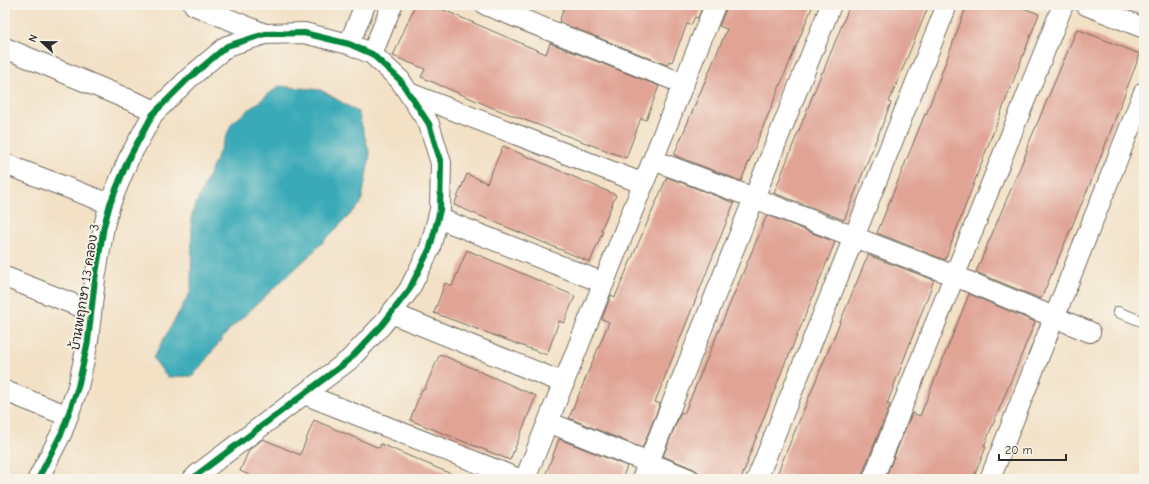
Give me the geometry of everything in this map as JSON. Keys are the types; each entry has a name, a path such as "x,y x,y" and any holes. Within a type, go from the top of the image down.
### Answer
{"street":[{"path":"194,5 265,34"},
{"path":"349,44 365,5"},
{"path":"372,54 392,5"},
{"path":"486,5 684,84"},
{"path":"526,479 715,5"},
{"path":"645,471 831,5"},
{"path":"757,479 946,5"},
{"path":"874,479 1063,5"},
{"path":"1086,5 1144,28"},
{"name":"บ้านพฤกษา 13 คลอง 3","path":"38,479 62,432 78,387 88,341 95,279 104,226 110,204 128,160 153,114 188,79 227,46 265,34 304,33 349,44 372,54 400,80 429,124 441,163 440,210 430,248 409,290 382,325 349,360 304,394 201,477"},
{"path":"5,48 156,111"},
{"path":"990,479 1144,92"},
{"path":"409,94 644,184"},
{"path":"653,160 854,236 1090,332"},
{"path":"5,164 110,204"},
{"path":"438,218 604,283"},
{"path":"5,277 91,311"},
{"path":"392,313 564,383"},
{"path":"5,391 68,416"},
{"path":"304,394 519,479"},
{"path":"548,422 645,471 689,479"}],"lane":[{"path":"1118,312 1144,322"}],"water":[{"path":"279,86 321,90 358,112 370,155 361,204 311,254 229,330 193,376 167,377 153,358 191,291 192,213 232,123"}],"building":[{"path":"415,5 432,5 546,54 550,43 659,86 646,120 641,118 626,158 493,108 421,77 425,69 393,56"},
{"path":"565,5 703,5 698,18 695,17 691,25 687,24 672,62 669,61 667,65 559,22"},
{"path":"726,5 813,5 741,181 674,155 727,29 719,26 726,9"},
{"path":"850,5 929,5 889,102 891,103 844,220 774,193"},
{"path":"967,5 1016,5 1039,14 945,260 877,233 925,114 926,115"},
{"path":"1077,29 1140,54 1093,177 1041,299 976,272"},
{"path":"503,146 616,195 601,230 603,231 590,262 454,205 467,174 487,183"},
{"path":"667,177 734,203 655,402 660,404 642,448 569,418 609,322 602,319 611,295 615,297"},
{"path":"767,215 835,242 787,358 741,479 700,479 698,472 694,469 663,456 681,412 684,414"},
{"path":"467,250 575,296 564,323 559,321 547,355 434,313 445,283 452,286"},
{"path":"868,255 934,280 887,404 890,405 862,475 862,479 775,479"},
{"path":"969,294 1035,322 984,446 986,447 973,479 885,479 912,413 920,416"},
{"path":"440,354 536,396 510,460 410,420 422,389 424,390"},
{"path":"314,420 379,448 381,444 463,479 258,479 240,471 249,450 263,439 300,455"},
{"path":"559,439 627,466 622,479 544,479"}],"cycle path":[{"path":"38,479 62,432 78,387 88,341 95,279 104,226 110,204 128,160 153,114 188,79 227,46 265,34 304,33 349,44 372,54 400,80 429,124 441,163 440,210 430,248 409,290 382,325 349,360 193,479"}]}
